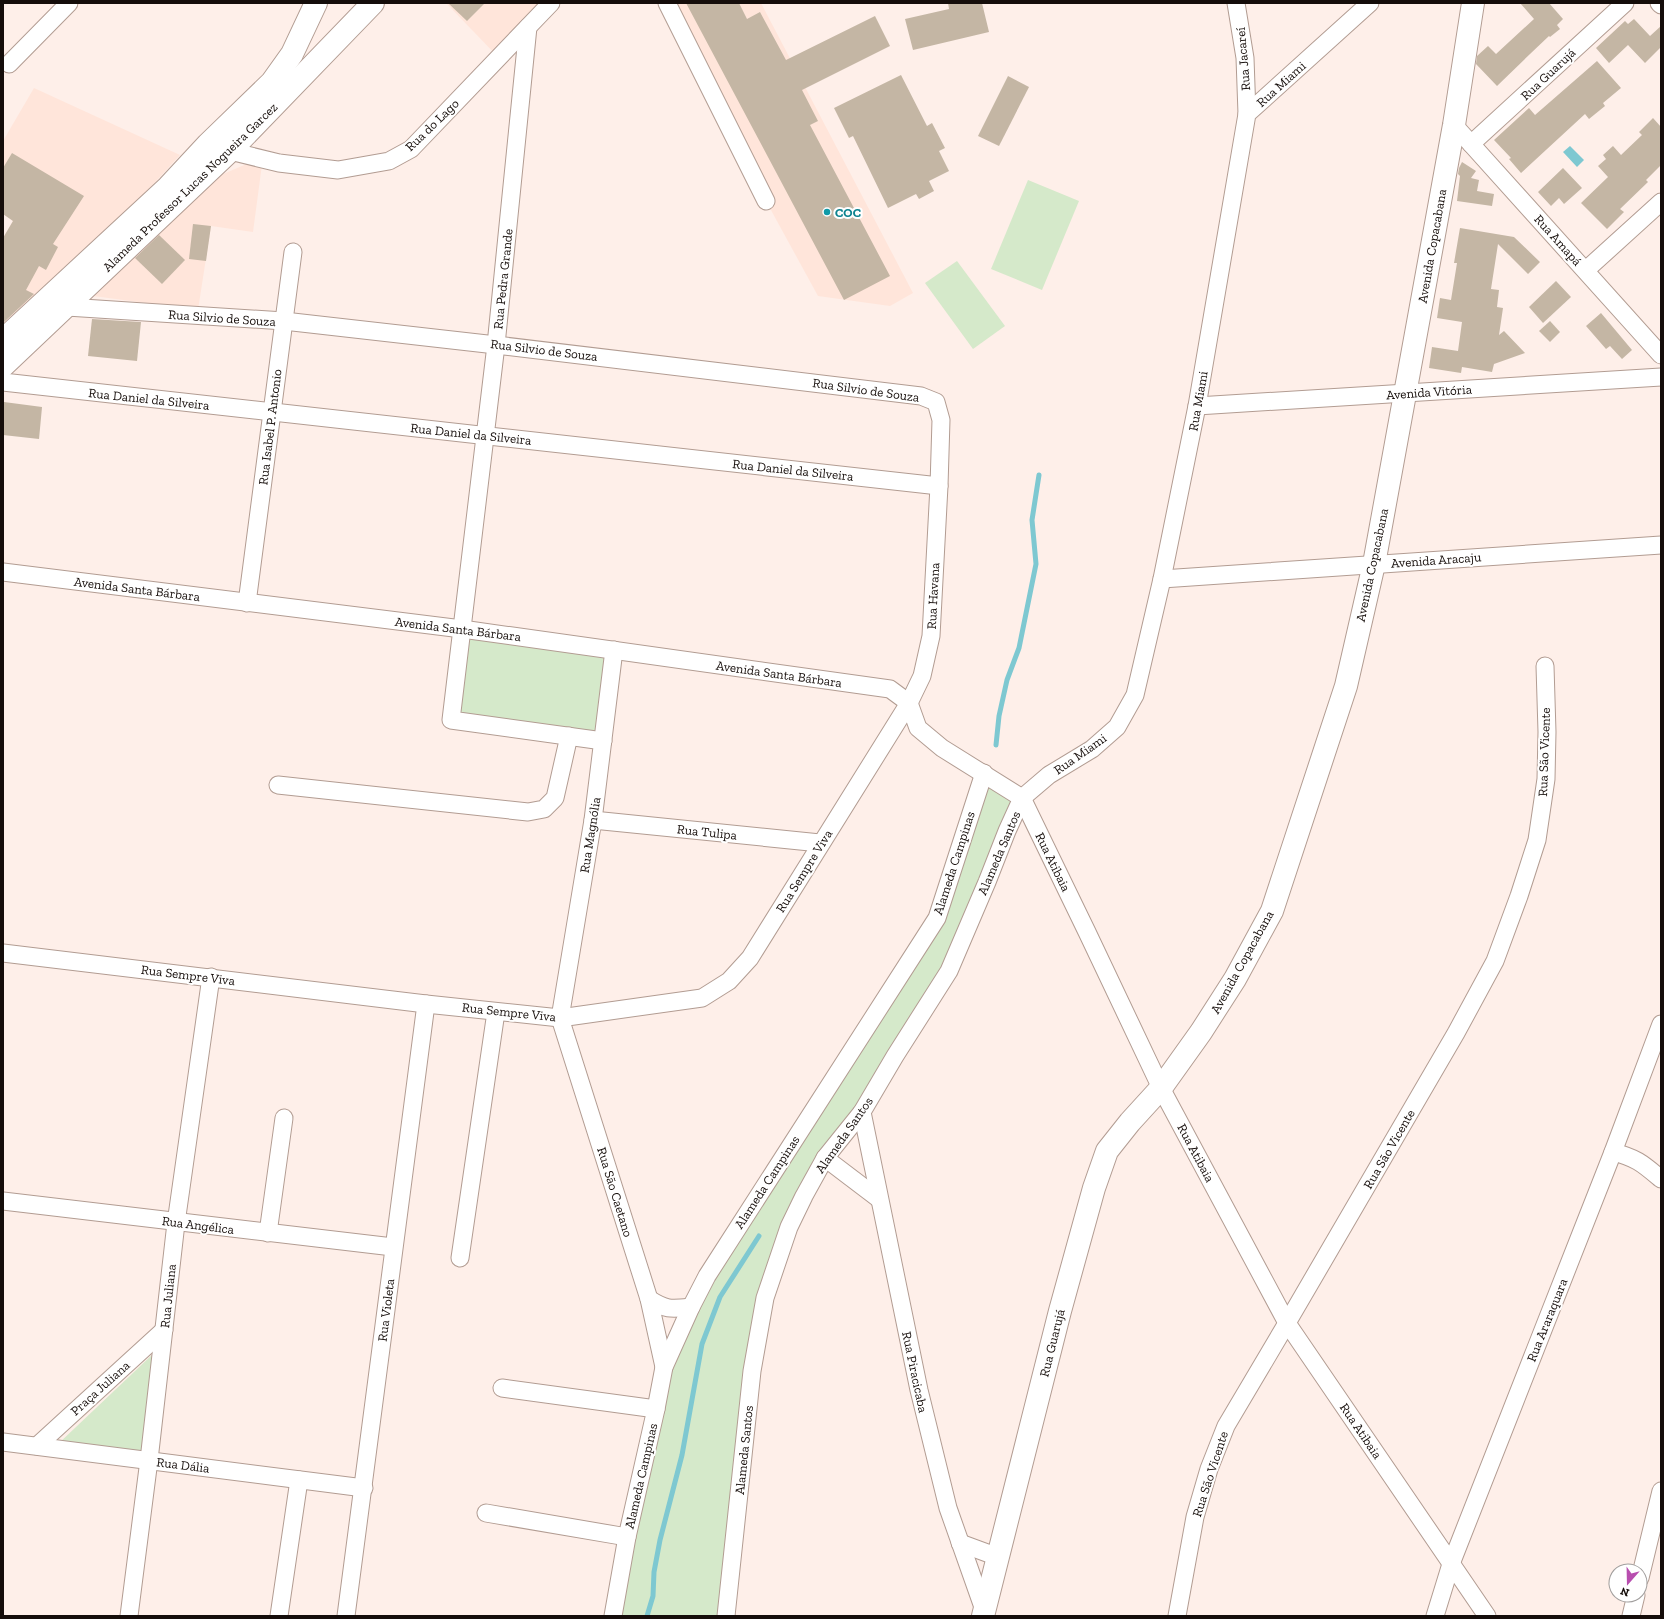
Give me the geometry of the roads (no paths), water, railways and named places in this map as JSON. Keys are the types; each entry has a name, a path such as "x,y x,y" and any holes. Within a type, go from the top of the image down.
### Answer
{"street":[{"path":"9,64 69,3"},
{"name":"Alameda Professor Lucas Nogueira Garcez","path":"3,340 168,187 208,144 272,82 292,54 316,3"},
{"name":"Alameda Professor Lucas Nogueira Garcez","path":"3,366 230,151 373,3"},
{"name":"Rua do Lago","path":"230,151 279,163 309,168 338,170 389,161 410,149 551,3"},
{"path":"667,3 766,201"},
{"name":"Rua Jacareí","path":"1236,3 1245,58 1247,114"},
{"name":"Rua Miami","path":"1022,798 1050,775 1092,748 1117,727 1135,696 1162,579 1197,406 1247,114 1370,3"},
{"name":"Avenida Copacabana","path":"1161,1088 1201,1032 1235,979 1272,911 1346,686 1374,564 1454,125 1473,3"},
{"name":"Rua Guarujá","path":"1471,144 1625,3"},
{"name":"Rua Pedra Grande","path":"528,27 496,344 451,720 569,736"},
{"name":"Rua Amapá","path":"1454,125 1661,355"},
{"path":"1586,270 1661,202"},
{"name":"Rua Isabel P. Antonio","path":"247,602 293,252"},
{"name":"Rua Silvio de Souza","path":"67,307 284,321 496,344 921,396 936,402 941,420 939,486"},
{"name":"Avenida Vitória","path":"1197,406 1661,377"},
{"name":"Rua Daniel da Silveira","path":"3,382 939,486"},
{"name":"Rua Havana","path":"909,703 922,676 931,636 939,486"},
{"name":"Avenida Aracaju","path":"1162,579 1661,545"},
{"name":"Avenida Santa Bárbara","path":"3,572 462,629 890,689 909,703"},
{"name":"Rua Magnólia","path":"560,1018 593,820 614,650"},
{"name":"Rua São Vicente","path":"1177,1616 1195,1517 1209,1469 1226,1426 1456,1033 1495,962 1519,896 1537,840 1546,779 1547,732 1545,666"},
{"path":"909,703 918,728 942,748 1022,798"},
{"name":"Rua Sempre Viva","path":"3,953 426,1004 560,1018 702,998 729,981 750,958 820,843 909,703"},
{"path":"278,786 528,812 544,809 555,798 569,736 603,741"},
{"name":"Alameda Campinas","path":"613,1616 627,1537 664,1367 691,1306 707,1276 937,918 984,773"},
{"name":"Rua Atibaia","path":"1022,798 1091,939 1161,1088 1287,1323 1487,1616"},
{"name":"Alameda Santos","path":"726,1616 751,1378 765,1298 789,1227 825,1158 862,1112 895,1056 949,971 1022,798"},
{"name":"Rua Tulipa","path":"593,820 820,843"},
{"name":"Rua Juliana","path":"129,1616 149,1460 176,1223 211,977"},
{"name":"Rua Violeta","path":"346,1616 364,1488 393,1247 426,1004"},
{"path":"460,1258 496,1012"},
{"name":"Rua São Caetano","path":"560,1018 649,1299 664,1367"},
{"name":"Rua Araraquara","path":"1435,1616 1451,1564 1613,1152 1661,1024"},
{"name":"Rua Guarujá","path":"984,1613 1060,1311 1094,1188 1108,1151 1130,1122 1161,1088"},
{"name":"Rua Piracicaba","path":"862,1112 919,1390 948,1508 984,1613"},
{"path":"268,1233 284,1118"},
{"path":"1613,1152 1631,1157 1661,1179"},
{"path":"825,1158 879,1198"},
{"name":"Rua Angélica","path":"3,1201 176,1223 393,1247"},
{"path":"649,1299 662,1307 676,1309 691,1306"},
{"name":"Praça Juliana","path":"37,1446 164,1330"},
{"path":"502,1388 656,1409"},
{"name":"Rua Dália","path":"3,1442 364,1488"},
{"path":"279,1616 298,1480"},
{"path":"1644,1563 1661,1491"},
{"path":"486,1513 627,1537"},
{"path":"960,1543 998,1557"},
{"path":"1631,1616 1634,1603"}],"water":[{"path":"1570,146 1584,160 1577,167 1563,152"}],"waterway":[{"path":"996,745 999,716 1007,680 1019,648 1036,564 1032,520 1039,475"},
{"path":"647,1616 653,1596 654,1572 660,1540 682,1455 702,1344 720,1297 759,1236"}],"place":[{"name":"COC","path":"827,212"}]}
